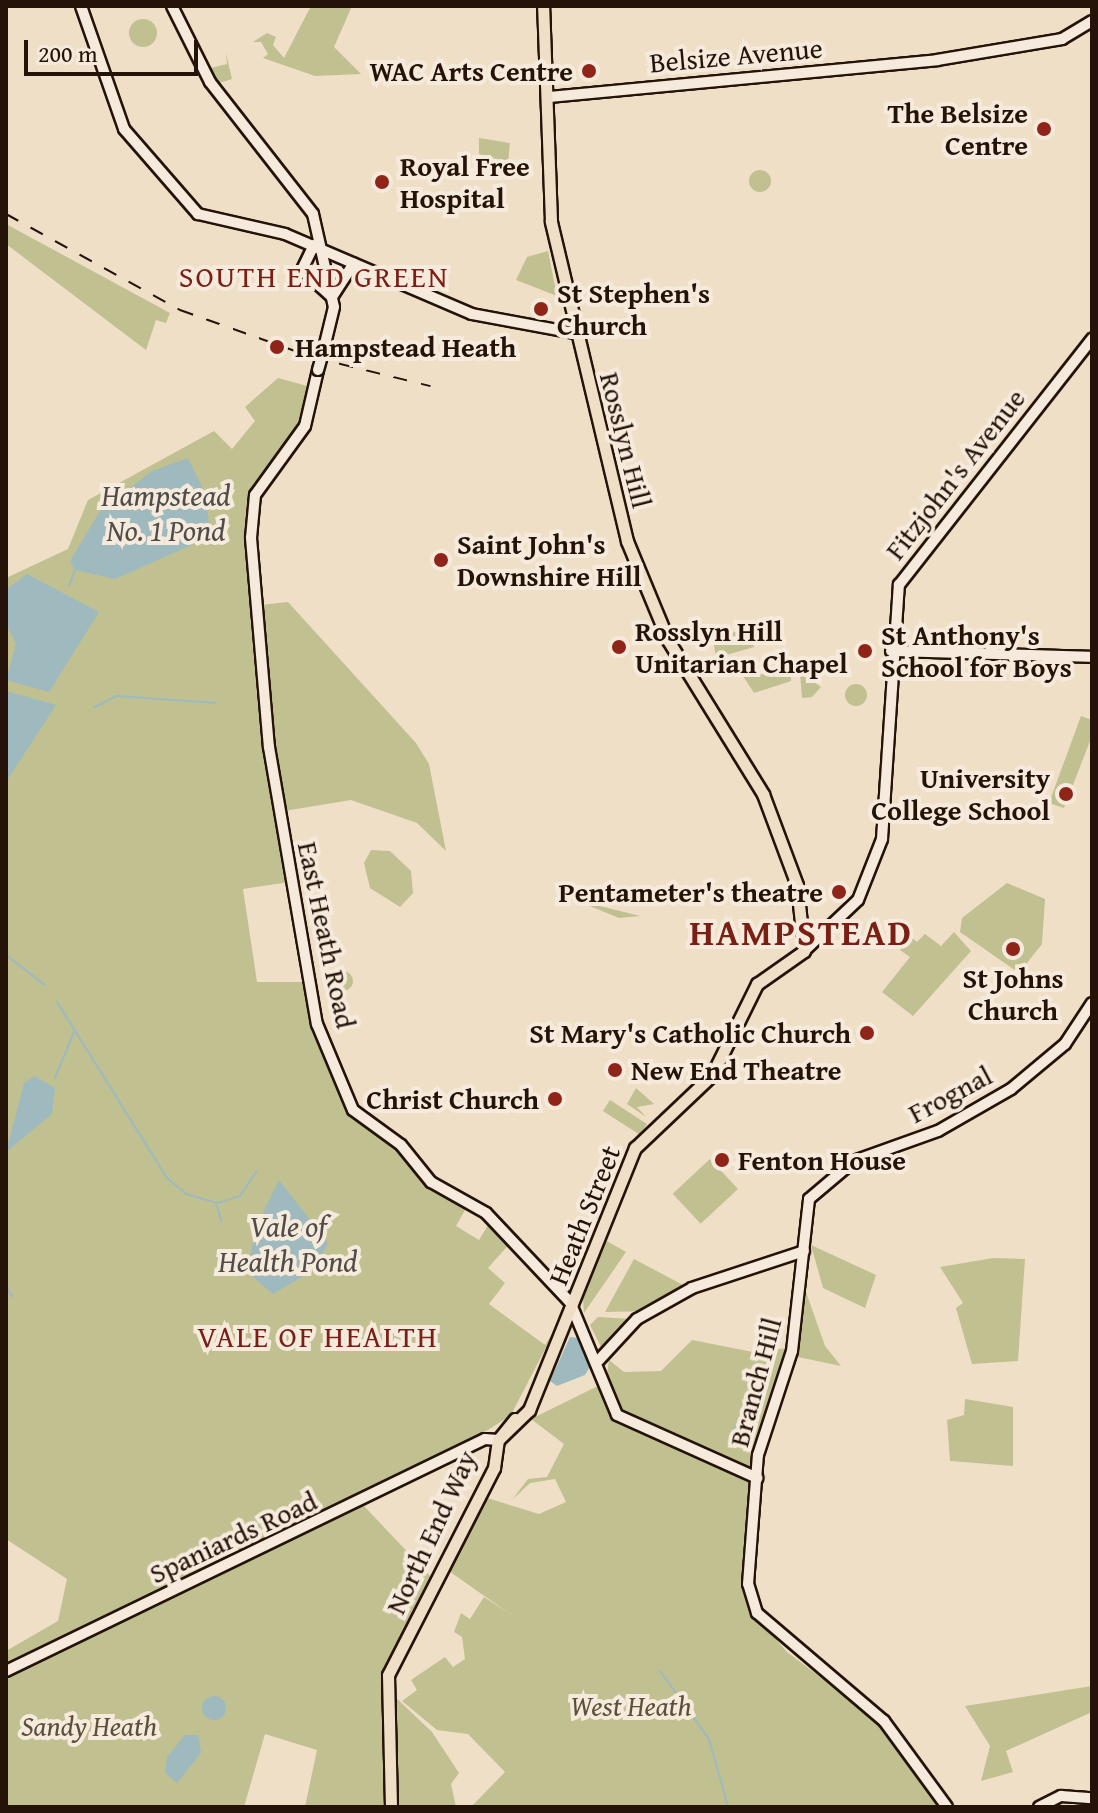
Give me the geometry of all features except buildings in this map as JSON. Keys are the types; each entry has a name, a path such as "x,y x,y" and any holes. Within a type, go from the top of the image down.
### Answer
{"main road":[{"name":"Rosslyn Hill","path":"543,6 549,97 551,221 575,333 636,571 657,619 763,794 797,885 804,951"},
{"name":"Heath Street","path":"529,1404 573,1306 635,1148 712,1075 757,984 804,951"},
{"name":"North End Way","path":"391,1807 384,1717 405,1643 494,1468 498,1440 522,1421 529,1404"}],"street":[{"path":"81,6 124,129 198,214 315,244"},
{"path":"172,6 210,82 310,209 315,244 322,252 332,297"},
{"name":"Belsize Avenue","path":"549,97 928,61 1062,39 1092,21"},
{"path":"315,244 302,270 332,297"},
{"path":"322,252 472,314 575,333"},
{"path":"332,297 354,263"},
{"name":"East Heath Road","path":"332,297 323,352 305,426 259,485 252,517 269,747 317,1024 353,1110 401,1145 431,1182 486,1213 573,1306 599,1360 610,1407 626,1423 757,1478"},
{"name":"Fitzjohn's Avenue","path":"886,797 891,651 902,579 1092,339"},
{"path":"891,651 1092,657"},
{"name":"Heath Street","path":"804,951 861,897 882,839 886,797"},
{"name":"Frognal","path":"809,1199 854,1161 938,1131 1011,1089 1065,1044 1092,1003"},
{"name":"Branch Hill","path":"809,1199 792,1351 764,1423 748,1584 757,1613 884,1721 947,1807"},
{"path":"599,1360 637,1319 692,1288 804,1251"},
{"name":"Spaniards Road","path":"6,1671 480,1443 498,1440"},
{"path":"1039,1807 1061,1796 1092,1798"}],"green space":[{"path":"311,6 352,6 334,47 361,74 315,76 263,58 268,54 261,42 253,42 267,33 276,37 273,45 284,58"},
{"path":"143,19 153,23 157,33 153,43 143,47 133,43 129,33 133,23"},
{"path":"226,53 232,79 216,84 207,69 227,64"},
{"path":"479,138 510,143 508,163 479,154"},
{"path":"760,170 768,173 771,181 768,189 760,192 752,189 749,181 752,173"},
{"path":"6,224 170,313 166,323 156,320 146,350 6,244"},
{"path":"548,251 557,296 516,280 527,257"},
{"name":"Hampstead Heath","path":"278,378 311,387 302,425 249,500 251,606 288,602 416,743 429,764 446,851 417,823 351,800 278,812 290,882 243,889 257,982 305,982 313,1027 351,1114 402,1151 429,1185 469,1203 456,1226 479,1240 490,1222 511,1242 488,1268 505,1283 489,1304 545,1345 557,1326 511,1415 488,1430 6,1665 6,1651 58,1621 67,1579 6,1539 6,578 68,549 88,500 214,431 232,449 255,421 245,407"},
{"path":"746,629 754,647 716,658 713,638"},
{"path":"791,671 791,681 754,693 743,676"},
{"path":"800,672 821,687 812,697 802,698"},
{"path":"856,684 864,687 867,695 864,703 856,706 848,703 845,695 848,687"},
{"path":"1081,716 1092,720 1092,736 1064,808 1049,803"},
{"path":"371,850 390,851 411,871 413,893 400,907 370,888 364,863"},
{"path":"1007,883 1045,899 1042,944 1019,973 960,932 962,918"},
{"path":"580,902 592,904 640,916 619,918"},
{"path":"954,932 971,951 913,1016 882,992 910,957 900,950 910,936 917,942 925,934 941,946"},
{"path":"339,971 347,971 353,981 347,991 339,991 333,985 333,977"},
{"path":"636,1088 654,1104 637,1107 646,1117 627,1104"},
{"path":"610,1100 647,1124 640,1135 603,1111"},
{"path":"710,1159 738,1189 701,1224 673,1194"},
{"path":"605,1240 626,1252 584,1313 583,1298"},
{"path":"811,1245 876,1275 865,1308 823,1288"},
{"path":"993,1258 1025,1259 1018,1361 972,1364 956,1308 963,1303 940,1267"},
{"path":"634,1259 685,1286 652,1311 605,1312"},
{"path":"806,1292 825,1346 841,1366 798,1357"},
{"path":"598,1317 631,1319 603,1351 590,1325"},
{"name":"West Heath","path":"692,1340 753,1352 788,1348 756,1445 747,1606 787,1652 876,1719 942,1807 471,1807 505,1772 468,1734 437,1730 402,1701 417,1690 411,1680 445,1657 453,1667 465,1659 462,1637 454,1632 461,1613 470,1619 484,1597 513,1616 446,1569 484,1497 539,1514 566,1502 555,1479 530,1483 512,1500 528,1479 547,1477 564,1444 531,1419 606,1382 609,1360 624,1372 661,1371"},
{"path":"965,1399 1013,1407 1013,1466 950,1461 947,1420 964,1415"},
{"name":"Sandy Heath","path":"364,1506 433,1579 388,1675 392,1694 432,1732 459,1773 451,1784 456,1807 305,1807 317,1750 265,1734 244,1807 6,1807 6,1678"},
{"path":"1092,1686 1092,1712 1006,1751 1013,1772 981,1781 990,1746 965,1706"}],"water":[{"name":"Hampstead No. 1 Pond","path":"188,458 206,495 210,537 115,579 75,570 70,561 100,511 152,471"},
{"path":"27,574 99,612 49,692 6,680 16,644 6,623 8,588"},
{"path":"6,691 56,705 6,782"},
{"path":"35,1076 55,1088 52,1114 6,1152 24,1083"},
{"name":"Vale of Health Pond","path":"279,1180 328,1243 315,1269 273,1294 247,1272 256,1227"},
{"path":"570,1337 580,1338 592,1363 585,1375 557,1386 550,1381"},
{"path":"742,1421 751,1430 742,1439 733,1430"},
{"path":"214,1696 222,1700 226,1708 222,1716 214,1720 206,1716 202,1708 206,1700"},
{"path":"185,1735 198,1735 201,1753 177,1783 165,1773 167,1757"}],"waterway":[{"path":"69,585 75,571"},
{"path":"95,707 117,696 216,703"},
{"path":"6,955 45,985"},
{"path":"57,1002 167,1178 186,1194 218,1203 240,1196 257,1171"},
{"path":"55,1078 74,1032"},
{"path":"216,1204 222,1222"},
{"path":"6,1286 12,1296"},
{"path":"660,1671 709,1739 728,1807"}],"railway":[{"path":"6,214 180,310 312,357 430,386"}],"place":[{"name":"WAC Arts Centre","path":"589,71"},
{"name":"The Belsize Centre","path":"1044,129"},
{"name":"Royal Free Hospital","path":"382,182"},
{"name":"St Stephen's Church","path":"541,309"},
{"name":"Hampstead Heath","path":"277,347"},
{"name":"Saint John's Downshire Hill","path":"441,560"},
{"name":"Rosslyn Hill Unitarian Chapel","path":"619,647"},
{"name":"St Anthony's School for Boys","path":"865,651"},
{"name":"University College School","path":"1066,794"},
{"name":"Pentameter's theatre","path":"839,892"},
{"name":"St Johns Church","path":"1013,949"},
{"name":"St Mary's Catholic Church","path":"867,1033"},
{"name":"New End Theatre","path":"615,1070"},
{"name":"Christ Church","path":"555,1099"},
{"name":"Fenton House","path":"722,1160"}],"district":[{"name":"SOUTH END GREEN","path":"314,276"},
{"name":"HAMPSTEAD","path":"801,932"},
{"name":"VALE OF HEALTH","path":"318,1336"}]}
